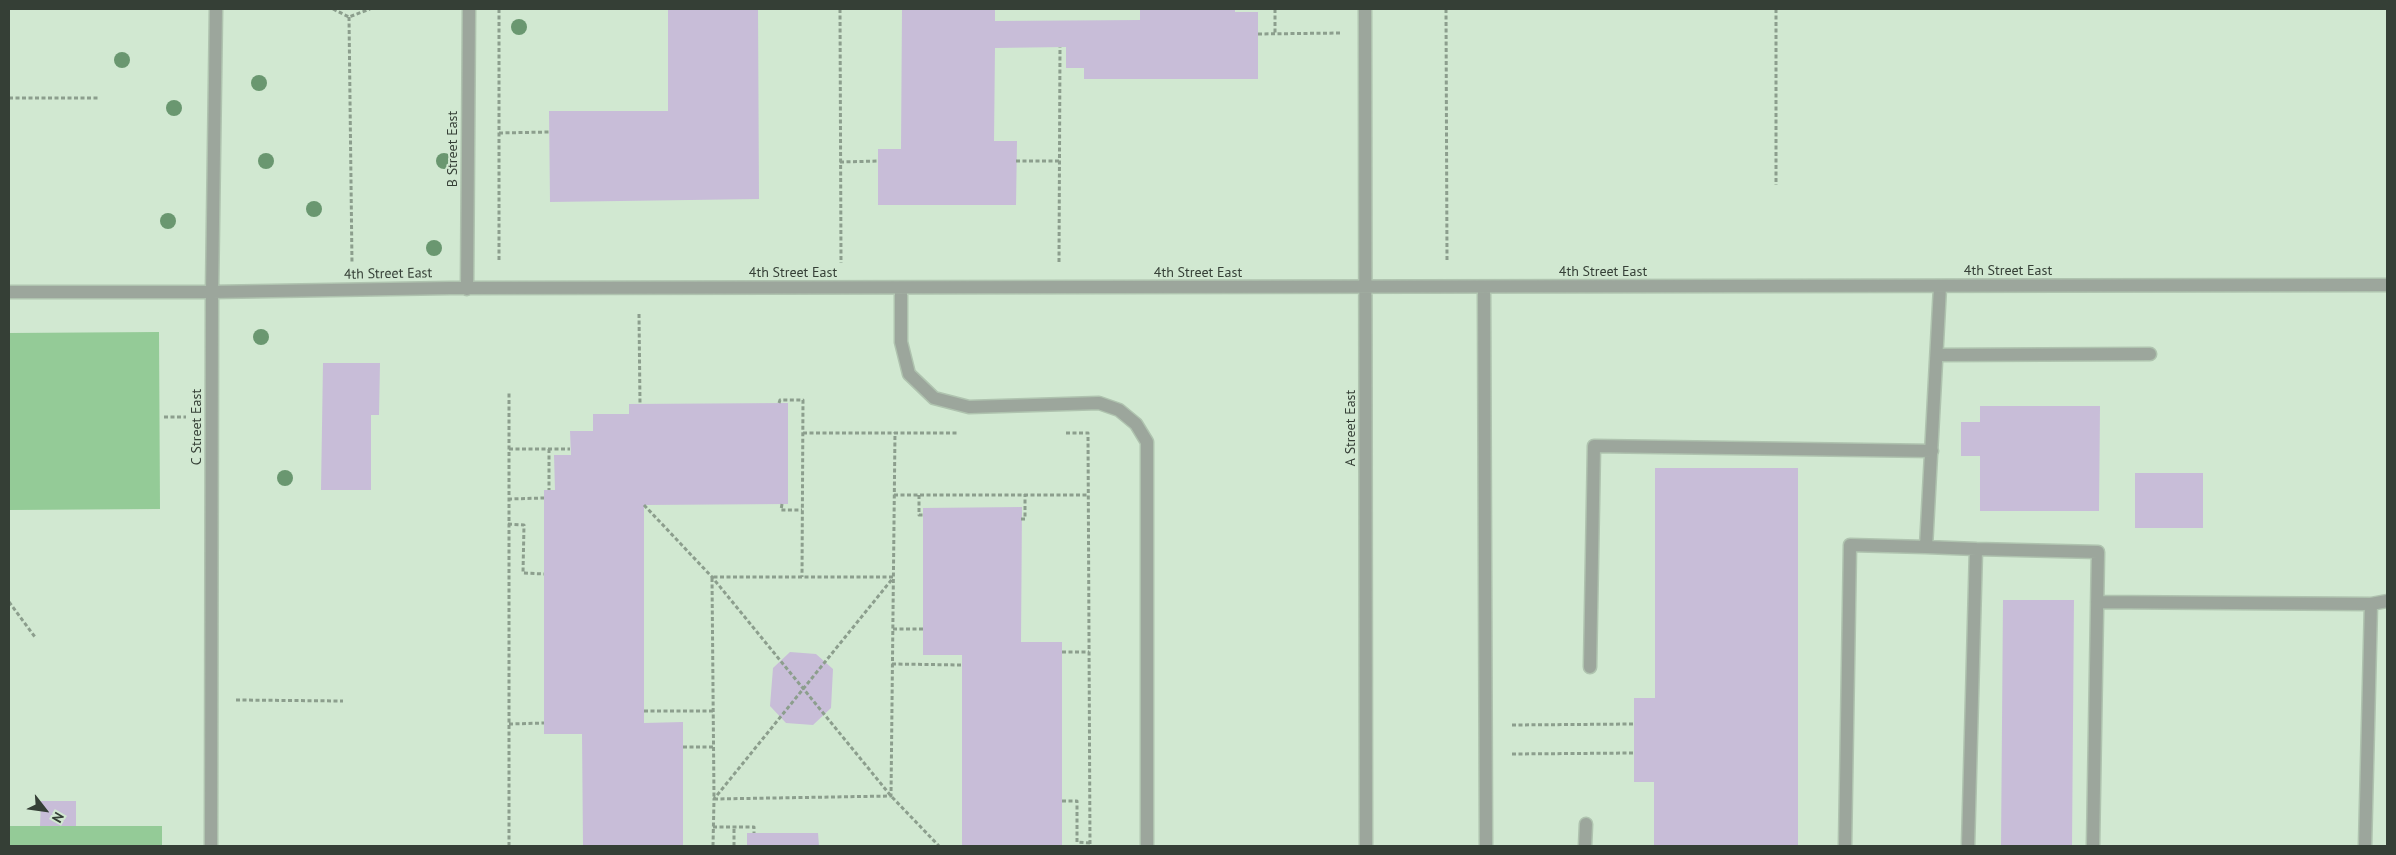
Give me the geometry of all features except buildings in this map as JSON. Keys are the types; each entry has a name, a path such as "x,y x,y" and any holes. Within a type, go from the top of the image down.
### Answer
{"street":[{"name":"C Street East","path":"211,846 212,292 216,9"},
{"name":"B Street East","path":"468,289 469,9"},
{"name":"A Street East","path":"1366,9 1366,846"},
{"name":"4th Street East","path":"9,292 639,288 2387,285"},
{"path":"1926,546 1940,287"},
{"path":"901,288 900,342 909,374 934,398 969,406 1099,403 1119,410 1136,424 1147,442 1147,846"},
{"path":"1484,288 1486,846"},
{"path":"1937,355 2150,354"},
{"path":"1590,667 1594,446 1932,451"},
{"path":"1845,846 1850,545 2098,552 2094,846"},
{"path":"1968,846 1976,549"},
{"path":"2097,602 2371,604 2387,601"},
{"path":"2365,846 2371,604"},
{"path":"1585,846 1586,824"}],"path":[{"path":"333,9 349,17 370,9"},
{"path":"499,260 500,9"},
{"path":"840,9 841,288"},
{"path":"1275,9 1275,34"},
{"path":"1446,9 1447,288"},
{"path":"1776,9 1776,185"},
{"path":"349,17 352,290"},
{"path":"1258,34 1366,33"},
{"path":"1059,288 1060,47"},
{"path":"9,98 98,98"},
{"path":"499,133 549,132"},
{"path":"840,162 878,161"},
{"path":"1016,161 1059,161"},
{"path":"639,288 640,404"},
{"path":"509,391 509,846"},
{"path":"779,403 780,400 803,400 802,577"},
{"path":"891,796 895,432"},
{"path":"802,433 963,432"},
{"path":"1059,433 1088,433 1090,844 1077,842 1077,801 1062,801"},
{"path":"508,449 570,449"},
{"path":"549,449 549,490"},
{"path":"1021,519 1025,519 1025,494"},
{"path":"894,495 1089,494"},
{"path":"919,495 919,515 923,515"},
{"path":"508,499 544,498"},
{"path":"782,504 781,510 802,510"},
{"path":"644,505 712,577 891,796 939,846"},
{"path":"508,524 524,525 523,573 544,574"},
{"path":"712,577 893,577"},
{"path":"712,577 713,846"},
{"path":"714,799 893,577"},
{"path":"9,602 35,637"},
{"path":"893,629 923,629"},
{"path":"1062,652 1089,652"},
{"path":"892,664 962,665"},
{"path":"211,700 343,701"},
{"path":"644,711 713,711"},
{"path":"509,724 544,723"},
{"path":"1485,725 1634,724"},
{"path":"683,747 714,747"},
{"path":"1486,754 1634,753"},
{"path":"714,799 891,796"},
{"path":"713,827 754,827 754,833"},
{"path":"734,827 734,846"}],"green space":[{"path":"159,332 160,509 9,510 9,333"},
{"path":"9,826 162,826 162,846 9,846"}]}
